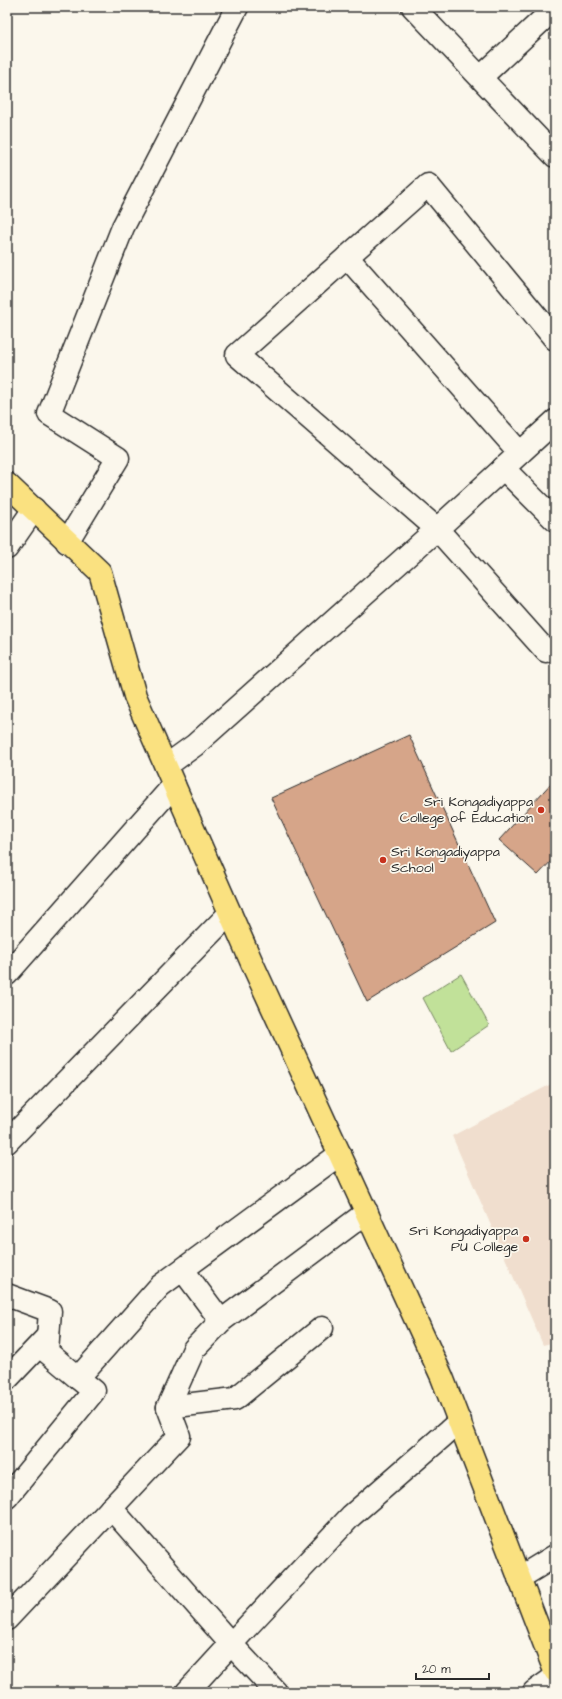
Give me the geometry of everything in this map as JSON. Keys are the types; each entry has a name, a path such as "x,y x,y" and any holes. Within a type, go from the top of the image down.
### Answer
{"main road":[{"path":"7,484 100,572 135,696 230,913 442,1376 555,1671"}],"street":[{"path":"67,542 118,458 49,414 123,228 237,7"},
{"path":"413,7 555,156"},
{"path":"481,77 555,8"},
{"path":"546,651 437,529 237,355 428,185 555,338"},
{"path":"347,257 520,453"},
{"path":"7,974 195,745 437,529 555,421"},
{"path":"503,468 555,520"},
{"path":"7,548 34,509"},
{"path":"7,1142 230,913"},
{"path":"78,1378 160,1286 340,1154"},
{"path":"7,1619 179,1436 168,1407 194,1349 221,1321 367,1212"},
{"path":"183,1270 221,1321"},
{"path":"7,1295 50,1311 47,1352 94,1391 7,1497"},
{"path":"168,1407 235,1399 322,1328"},
{"path":"7,1379 48,1336"},
{"path":"188,1692 230,1644 351,1516 460,1421"},
{"path":"111,1508 230,1644 276,1692"},
{"path":"520,1578 555,1556"},
{"path":"534,1692 555,1676"}],"shaded area":[{"name":"Sri Kongadiyappa PU College","path":"555,1082 555,1342 543,1345 452,1136"}],"green space":[{"path":"461,974 489,1025 451,1051 423,998"}],"building":[{"name":"Sri Kongadiyappa School","path":"409,735 495,923 367,1002 271,798"},
{"name":"Sri Kongadiyappa College of Education","path":"555,779 555,857 538,875 499,840"}],"place":[{"name":"Sri Kongadiyappa College of Education","path":"541,810"},
{"name":"Sri Kongadiyappa School","path":"383,860"},
{"name":"Sri Kongadiyappa PU College","path":"526,1239"}]}
